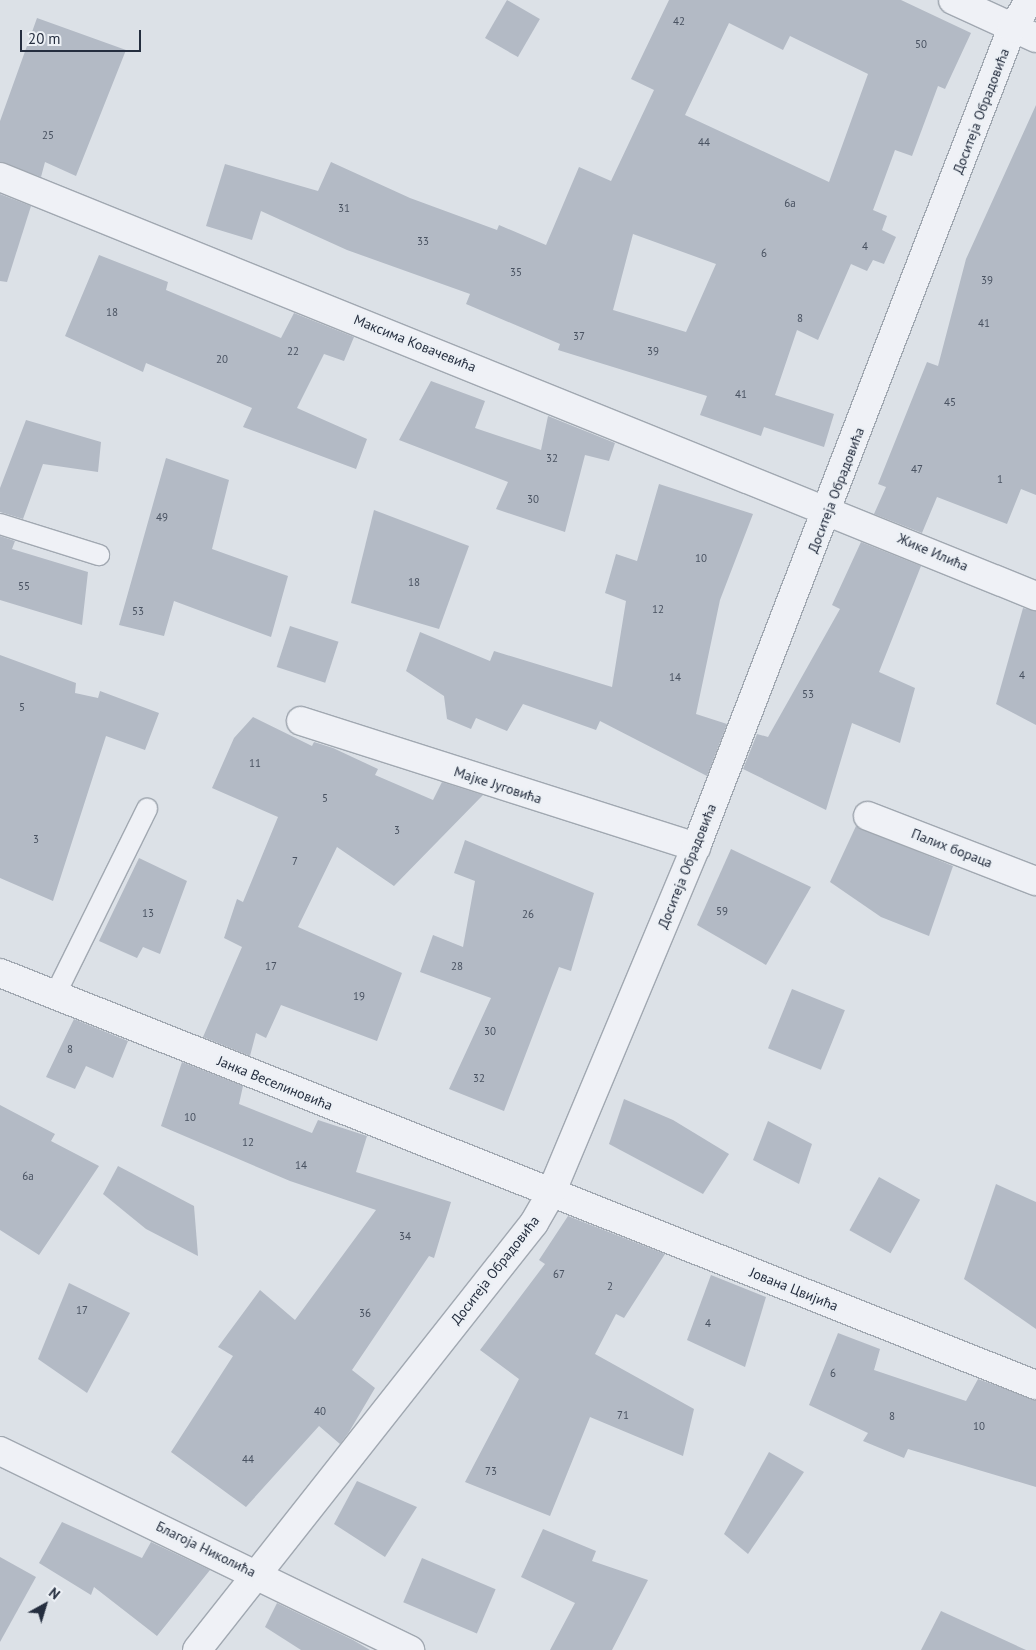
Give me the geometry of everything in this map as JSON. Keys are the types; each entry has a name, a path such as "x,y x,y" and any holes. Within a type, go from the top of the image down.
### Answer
{"street":[{"path":"953,0 1024,33"},
{"name":"Доситеја Обрадовића","path":"197,1650 534,1222 551,1192 696,847 829,510 1024,33 1030,0"},
{"name":"Максима Ковачевића","path":"0,177 829,510"},
{"name":"Жике Илића","path":"829,510 1036,596"},
{"name":"Мајке Југовића","path":"301,721 696,847"},
{"name":"Палих бораца","path":"868,816 1036,881"},
{"name":"Јанка Веселиновића","path":"0,973 551,1192"},
{"name":"Јована Цвијића","path":"551,1192 1036,1385"},
{"name":"Благоја Николића","path":"0,1451 257,1574 410,1650"}],"lane":[{"path":"0,524 99,555"},
{"path":"55,995 147,809"}],"building":[{"path":"507,0 540,19 518,57 485,38"},
{"path":"669,0 901,0 971,33 945,89 938,86 912,156 895,150 873,210 887,216 882,230 896,237 884,264 873,260 867,271 851,264 818,340 797,330 775,395 834,414 824,447 764,427 761,436 700,415 707,396 558,350 560,344 466,304 470,294 347,250 261,211 252,240 206,226 225,164 318,191 331,162 410,198 497,230 499,225 546,245 579,167 611,181 654,90 631,79","holes":["729,23 783,50 790,36 868,74 829,182 685,115","633,234 716,264 686,332 613,310"]},
{"path":"37,18 126,50 76,176 45,162 41,177 0,162 0,121"},
{"path":"1036,105 1036,495 1021,489 1007,524 937,497 922,533 874,514 886,487 878,484 927,362 938,366 966,259"},
{"path":"0,194 31,206 7,282 0,281"},
{"path":"99,255 168,282 166,290 281,338 294,313 354,337 344,361 324,354 297,408 367,439 356,469 243,427 252,408 146,363 143,372 65,336"},
{"path":"431,381 485,401 475,428 541,450 548,416 615,443 609,461 585,455 565,532 496,509 508,482 399,440"},
{"path":"26,420 101,442 98,472 43,464 23,519 0,512 0,488"},
{"path":"166,458 229,480 212,549 288,576 271,637 174,601 164,636 119,625"},
{"path":"659,484 753,514 720,600 696,714 727,724 707,776 600,721 596,730 523,704 507,731 476,718 471,729 447,719 444,696 406,671 420,632 490,661 494,651 612,687 626,601 605,593 616,554 637,561"},
{"path":"374,510 469,546 439,629 351,603"},
{"path":"0,536 15,541 12,549 88,572 82,625 0,600"},
{"path":"861,542 921,566 879,672 915,688 900,743 852,723 826,810 743,769 757,734 768,737 840,609 832,605"},
{"path":"1023,608 1036,611 1036,725 996,704"},
{"path":"290,626 339,642 325,683 277,667"},
{"path":"0,655 76,683 75,693 98,698 100,691 159,713 145,750 106,736 53,901 0,878"},
{"path":"253,717 312,746 314,742 333,748 378,769 375,775 433,800 442,782 483,795 394,886 337,847 298,927 402,973 377,1041 281,1005 266,1038 256,1033 250,1056 203,1037 242,947 224,938 237,899 243,902 278,817 212,788 234,738"},
{"path":"856,826 953,866 929,936 881,917 830,882"},
{"path":"465,840 594,893 571,971 559,967 504,1111 449,1089 491,998 420,972 433,935 463,947 475,881 454,873"},
{"path":"731,849 811,887 766,965 697,925"},
{"path":"139,858 187,881 160,954 143,947 137,958 99,941"},
{"path":"792,989 845,1010 821,1070 768,1048"},
{"path":"74,1019 128,1041 113,1078 86,1066 75,1089 46,1077"},
{"path":"182,1062 243,1086 239,1104 312,1133 318,1120 367,1136 356,1172 451,1202 434,1258 429,1256 352,1370 375,1388 349,1432 340,1444 319,1426 246,1507 171,1452 233,1356 218,1347 260,1290 295,1320 376,1210 290,1181 161,1126"},
{"path":"624,1099 673,1120 729,1154 703,1194 609,1144"},
{"path":"0,1105 55,1134 51,1141 99,1166 39,1255 0,1230"},
{"path":"768,1121 812,1144 799,1184 753,1160"},
{"path":"118,1166 194,1206 198,1256 146,1229 103,1194"},
{"path":"879,1177 920,1200 891,1253 849,1230"},
{"path":"996,1184 1036,1202 1036,1329 964,1279"},
{"path":"568,1216 665,1254 624,1318 616,1314 595,1354 694,1409 683,1456 590,1417 550,1516 465,1482 519,1379 480,1350 545,1264 539,1260"},
{"path":"711,1275 766,1297 745,1367 687,1340"},
{"path":"69,1283 130,1313 87,1393 38,1359"},
{"path":"838,1333 880,1349 874,1370 966,1401 978,1379 1036,1400 1036,1487 908,1449 904,1458 863,1441 868,1433 809,1405"},
{"path":"769,1452 804,1472 748,1554 724,1534"},
{"path":"357,1481 417,1507 385,1557 334,1524"},
{"path":"62,1522 142,1558 151,1542 210,1570 157,1636 94,1587 91,1595 39,1563"},
{"path":"543,1529 596,1551 592,1561 648,1580 612,1650 550,1650 575,1603 521,1577"},
{"path":"0,1557 36,1577 0,1642"},
{"path":"422,1558 496,1589 477,1633 403,1602"},
{"path":"277,1603 370,1650 301,1650 265,1627"},
{"path":"941,1611 1026,1650 921,1650"}]}
